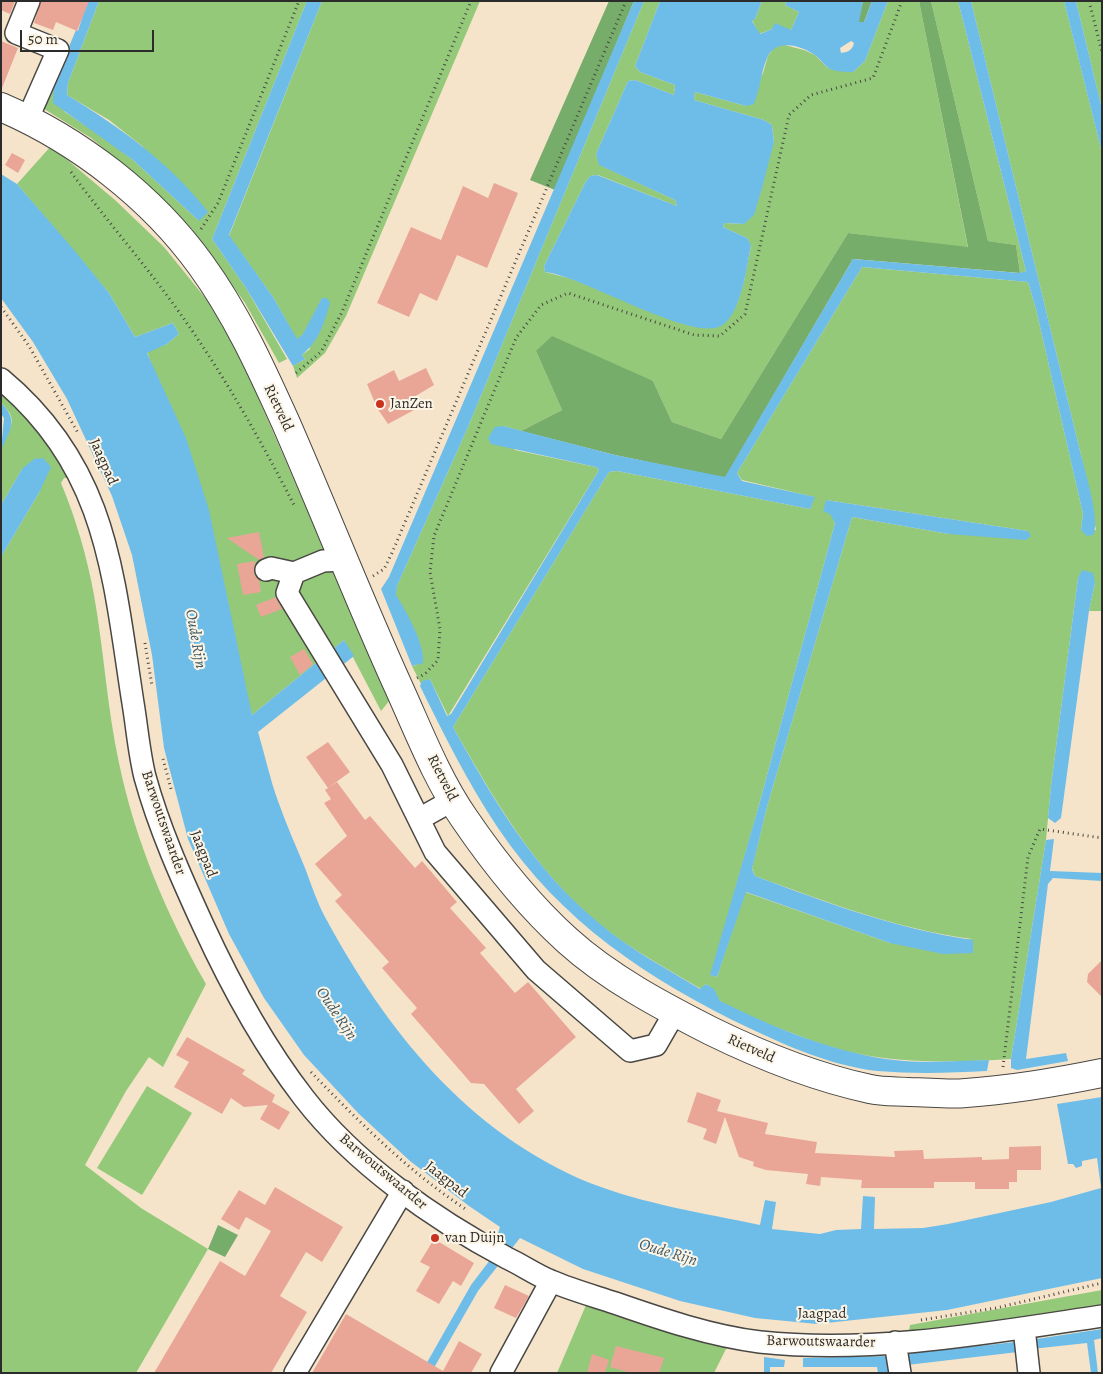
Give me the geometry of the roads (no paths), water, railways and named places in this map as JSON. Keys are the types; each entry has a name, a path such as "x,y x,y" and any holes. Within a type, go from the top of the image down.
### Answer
{"main road":[{"name":"Rietveld","path":"1,106 36,122 107,170 150,207 204,268 239,326 269,387 308,473 355,590 453,800 494,860 530,902 570,942 610,972 675,1012 740,1045 799,1070 873,1090 964,1094 1068,1080 1102,1073"}],"street":[{"path":"29,1 16,33 58,50 36,122"},
{"name":"Barwoutswaarder","path":"1,379 39,415 58,438 74,465 98,515 111,564 144,775 172,858 220,963 257,1031 306,1101 351,1148 402,1191 444,1221 486,1246 551,1281 669,1322 755,1341 816,1345 898,1359 977,1335 1102,1316"},
{"path":"266,570 271,568 294,573 324,561 343,560"},
{"path":"294,573 287,593 392,765 435,852 536,970 630,1051 656,1045 675,1012"},
{"path":"419,820 453,800"},
{"path":"295,1373 402,1191"},
{"path":"501,1373 551,1281"},
{"path":"1024,1328 1030,1373"}],"water":[{"path":"99,1 68,83 67,95 125,133 161,162 208,212 199,221 133,160 53,103 54,82 76,30 78,31 87,2"},
{"path":"307,1 322,1 229,235 273,297 297,339 303,334 322,298 327,298 330,303 317,338 302,355 305,359 293,366 246,288 212,239"},
{"path":"634,1 644,1 468,427 397,586 396,595 414,628 423,655 423,663 412,666 381,589 389,577"},
{"path":"660,1 762,1 755,19 752,21 760,34 772,29 775,23 791,30 799,12 785,5 787,1 863,1 859,22 864,22 872,1 888,1 865,61 853,72 830,69 811,52 784,45 772,50 768,56 754,104 746,106 695,92 694,100 764,120 772,125 774,142 754,215 744,224 724,223 723,227 747,238 751,245 742,289 734,312 721,326 706,328 686,325 662,317 584,284 545,272 544,266 590,176 597,175 677,206 675,200 599,165 596,154 628,81 635,80 674,95 675,85 640,72 635,66","holes":["851,41 854,43 850,50 841,53 840,48"]},
{"path":"958,1 971,1 1092,497 1095,519 1093,535 1087,536 1081,530 1083,514 1036,309 1028,282 862,267 737,473 742,481 815,497 810,509 617,471 609,472 453,727 500,807 535,857 554,880 599,923 648,958 700,989 706,984 714,989 720,1001 760,1020 822,1044 864,1055 899,1061 989,1060 987,1071 905,1073 877,1071 844,1065 795,1049 676,990 610,945 579,920 550,892 523,862 498,828 466,776 420,686 422,681 430,679 447,716 451,714 599,470 596,467 491,444 488,438 495,427 503,426 615,455 725,477 853,259 1019,273 1026,271"},
{"path":"1064,1 1076,1 1102,109 1102,153"},
{"name":"Oude Rijn","path":"1,174 17,184 74,250 109,293 135,337 173,323 179,334 167,344 147,353 186,438 209,510 252,715 344,640 354,656 258,732 281,810 325,917 375,999 403,1038 435,1074 469,1107 506,1136 546,1162 590,1183 631,1197 760,1225 765,1200 776,1202 772,1229 820,1234 836,1230 861,1229 863,1196 875,1197 874,1229 923,1228 1051,1202 1101,1188 1097,1158 1082,1161 1082,1166 1076,1168 1073,1164 1068,1164 1057,1104 1102,1097 1102,1278 947,1310 817,1324 755,1318 680,1301 583,1269 520,1238 478,1291 431,1373 421,1373 471,1285 490,1260 500,1227 410,1161 359,1114 304,1055 264,998 229,934 188,839 164,748 152,655 132,555 112,496 67,399 33,342 1,298"},
{"path":"1,403 10,415 11,425 1,450 4,418 1,414"},
{"path":"43,458 51,467 40,491 1,557 1,505 22,469 34,459"},
{"path":"826,500 1028,531 1031,536 1026,540 949,534 852,517 767,807 752,869 755,876 862,914 917,929 973,940 973,953 943,954 890,943 746,892 717,977 710,975 759,805 835,523 830,514 823,511"},
{"path":"1082,570 1093,573 1095,583 1089,611 1061,818 1055,823 1048,818 1051,786 1078,578"},
{"path":"1054,839 1050,871 1102,873 1102,881 1053,878 1048,884 1026,1059 1066,1053 1068,1061 1017,1070 1011,1068 1011,1059 1046,840"},
{"path":"1102,1329 1102,1338 1094,1340 1098,1373 1091,1373 1087,1343 1032,1349 1030,1340"},
{"path":"1015,1342 1018,1352 890,1367 891,1373 878,1373 877,1367 803,1367 803,1358 887,1356"},
{"path":"764,1357 785,1360 784,1367 770,1367 770,1373 764,1373"}],"place":[{"name":"JanZen","path":"380,404"},
{"name":"van Duijn","path":"435,1238"}]}
